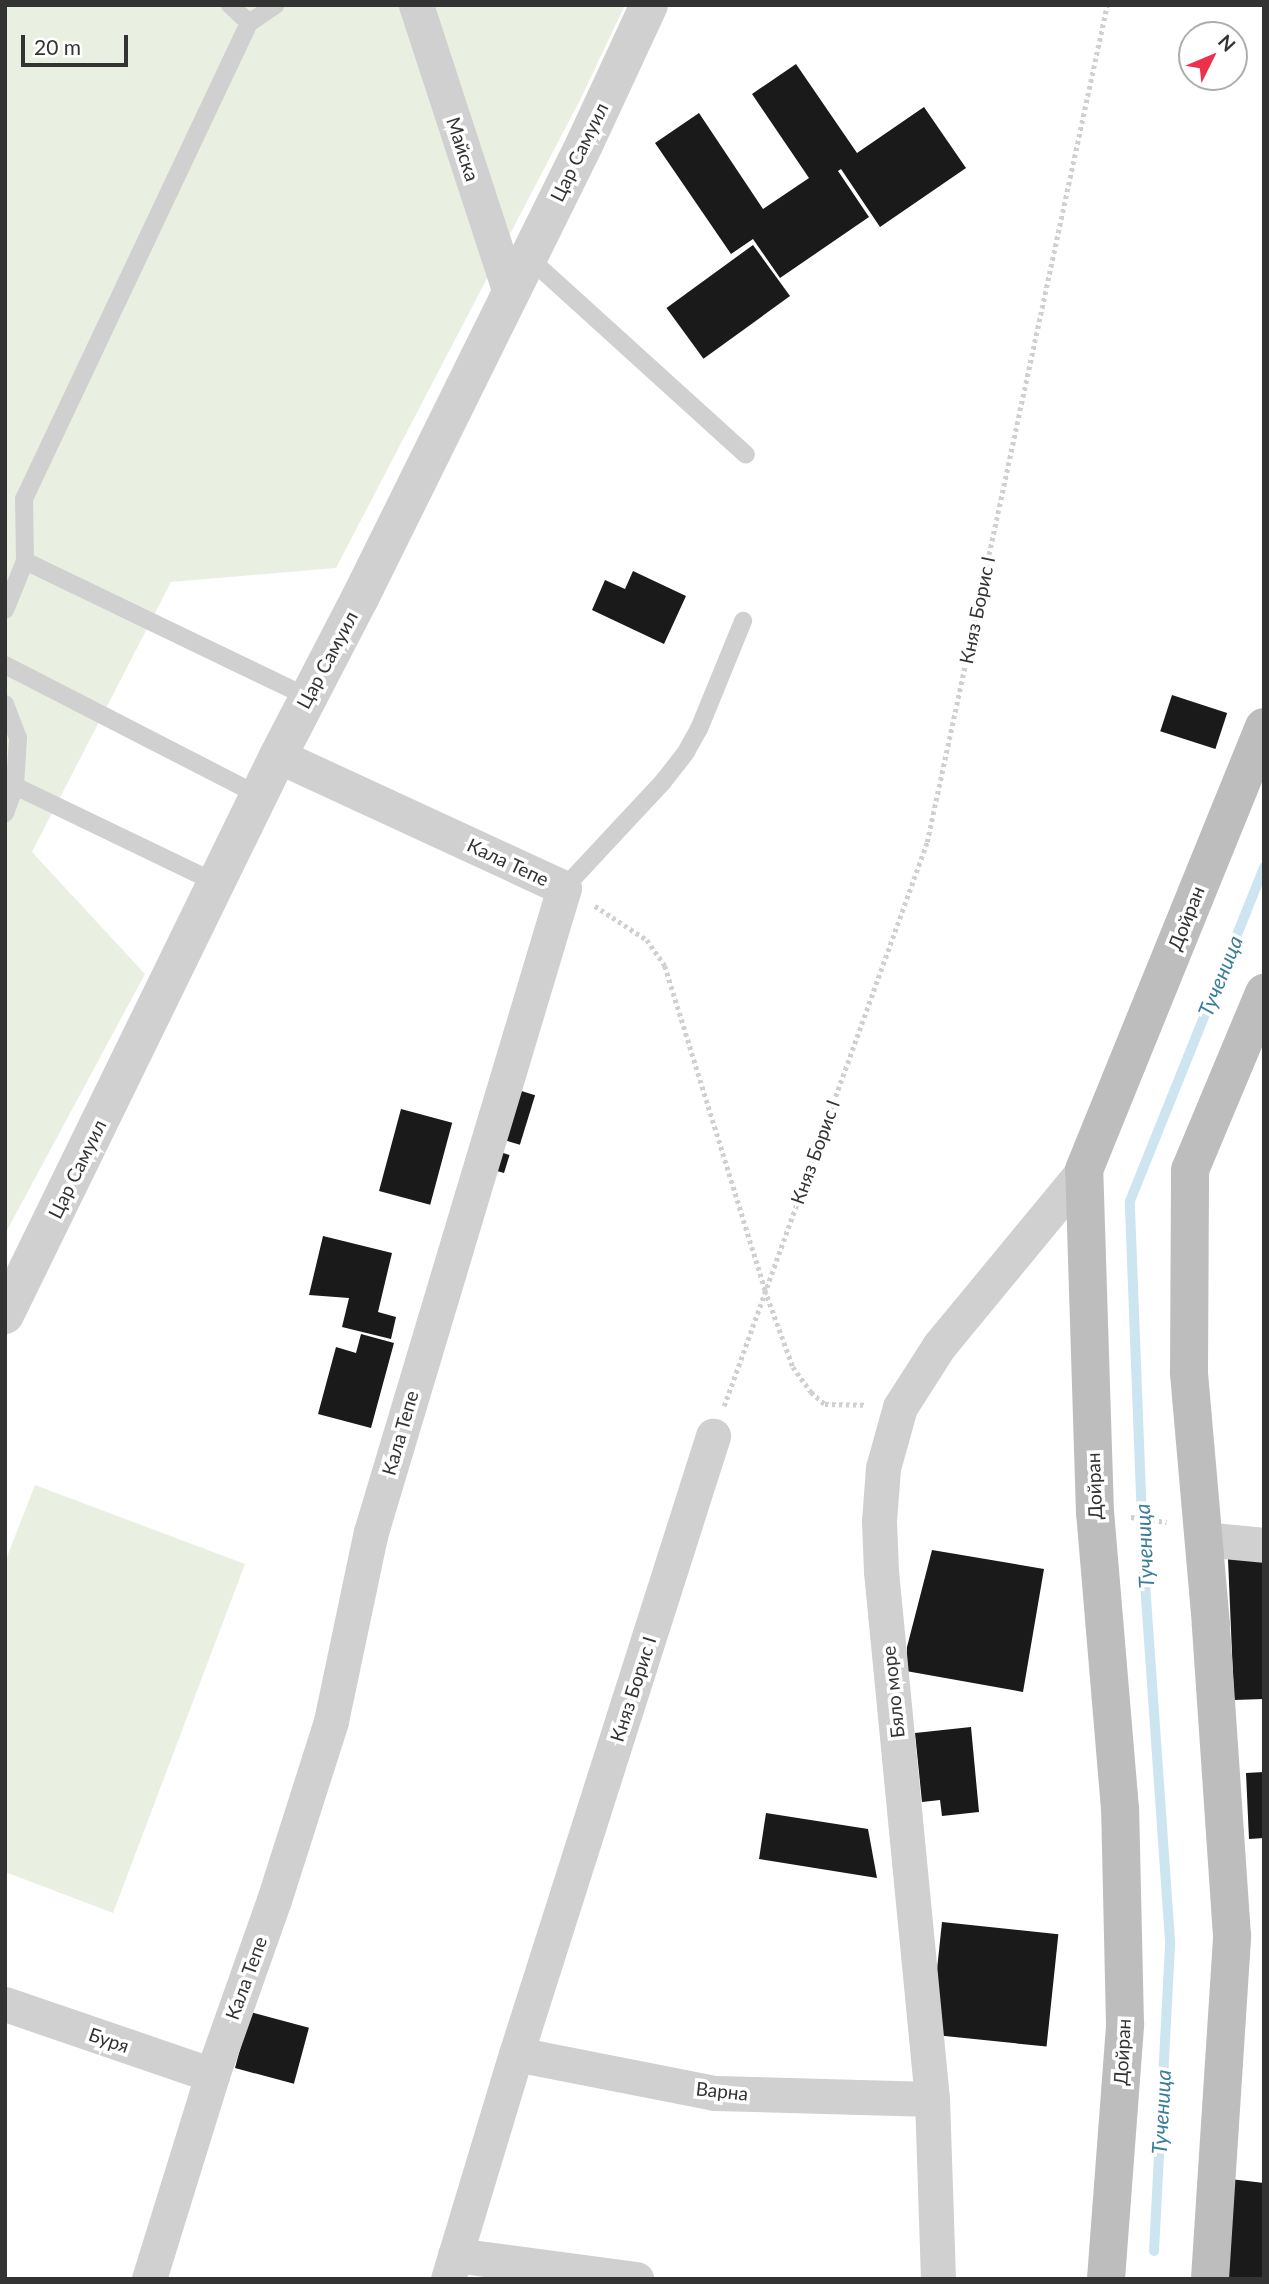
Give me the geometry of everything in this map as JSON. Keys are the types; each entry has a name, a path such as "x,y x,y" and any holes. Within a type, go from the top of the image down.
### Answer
{"main road":[{"name":"Дойран","path":"1106,2279 1125,2024 1120,1809 1095,1513 1084,1170 1264,727"},
{"path":"1210,2279 1232,1936 1189,1531 1190,1170 1264,993"}],"street":[{"name":"Майска","path":"416,5 510,293"},
{"name":"Цар Самуил","path":"5,1315 261,796 307,697 360,598 528,257 649,5"},
{"name":"Кала Тепе","path":"149,2279 212,2075 274,1900 331,1721 371,1532 564,888 278,756"},
{"name":"Бяло море","path":"938,2279 932,2099 881,1571 879,1521 883,1468 900,1407 939,1346 1084,1170"},
{"name":"Княз Борис I","path":"452,2267 516,2054 713,1436"},
{"path":"1189,1531 1264,1545"},
{"name":"Буря","path":"5,2004 212,2075"},
{"name":"Варна","path":"516,2054 716,2094 932,2099"},
{"path":"452,2267 636,2279"}],"lane":[{"path":"230,5 249,23"},
{"path":"5,610 25,561 24,499 249,23 276,5"},
{"path":"528,257 746,455"},
{"path":"25,561 307,697"},
{"path":"564,888 662,783 686,752 699,729 743,621"},
{"path":"5,665 261,796"},
{"path":"5,704 18,738 15,786 5,813"},
{"path":"15,786 217,883"}],"path":[{"name":"Княз Борис I","path":"713,1436 928,842 1107,5"},
{"path":"564,888 620,920 648,940 666,966 765,1290 793,1367 811,1392 825,1404"},
{"path":"1121,1516 1189,1531"}],"green space":[{"path":"5,5 625,5 580,100 336,568 171,582 32,852 145,974 5,1234"},
{"path":"35,1485 245,1564 113,1913 5,1872 5,1562"}],"building":[{"path":"796,64 857,153 924,107 966,168 880,227 841,169 838,171 869,217 780,278 753,239 731,254 655,143 699,113 763,209 809,178 752,94"},
{"path":"753,245 790,296 703,359 666,308"},
{"path":"633,571 686,596 664,644 592,610 605,580 625,589"},
{"path":"1172,695 1227,713 1215,749 1160,731"},
{"path":"515,1089 535,1095 520,1145 500,1139"},
{"path":"401,1109 452,1123 430,1205 379,1191"},
{"path":"500,1152 510,1155 504,1173 494,1170"},
{"path":"323,1236 392,1253 378,1312 396,1317 391,1339 342,1327 349,1298 309,1295"},
{"path":"361,1334 394,1343 371,1428 318,1414 336,1347 356,1353"},
{"path":"932,1550 1044,1569 1023,1692 906,1671 907,1647"},
{"path":"1264,1558 1264,1699 1234,1700 1228,1559"},
{"path":"971,1727 979,1812 942,1816 940,1800 922,1802 915,1733"},
{"path":"1264,1772 1264,1838 1249,1839 1246,1773"},
{"path":"766,1813 868,1829 877,1878 759,1859"},
{"path":"942,1922 1058,1934 1047,2047 930,2034"},
{"path":"250,2012 309,2028 294,2084 235,2068"},
{"path":"1230,2179 1264,2183 1264,2279 1217,2279"}],"waterway":[{"name":"Тученица","path":"1154,2251 1170,1941 1144,1573 1130,1201 1264,867"}]}
